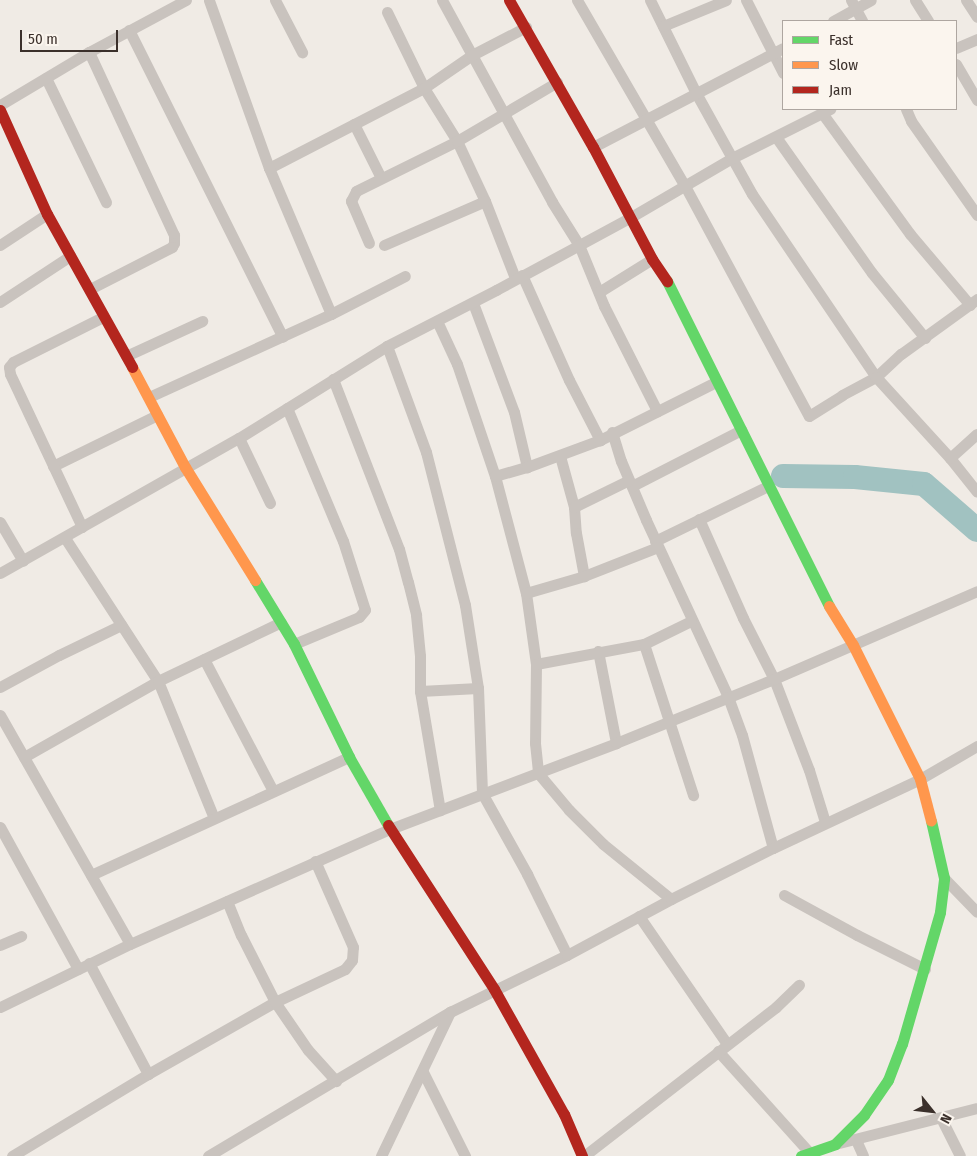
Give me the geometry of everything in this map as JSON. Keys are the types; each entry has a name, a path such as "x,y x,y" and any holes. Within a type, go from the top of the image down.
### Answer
{"street":[{"path":"0,105 89,52 186,0"},
{"path":"209,0 269,168 330,314"},
{"path":"275,0 302,52"},
{"path":"442,0 552,202 579,245 599,292 657,410"},
{"path":"509,0 593,147 652,259 670,285 688,319 716,382 829,607 853,645 920,779 942,862 944,878 940,912 902,1044 888,1080 864,1115 835,1144"},
{"path":"0,573 240,438 387,346 473,303 631,217 685,186 732,158 826,111 910,234 974,302 901,354 876,377 842,395 809,416 685,186 577,0"},
{"path":"650,0 696,93 752,194 876,377 950,458 977,492"},
{"path":"663,26 726,0"},
{"path":"746,0 782,71"},
{"path":"835,20 853,5 871,0"},
{"path":"914,0 927,20"},
{"path":"966,0 977,17"},
{"path":"853,5 861,20"},
{"path":"387,12 424,88 457,141 519,277 600,440"},
{"path":"269,168 424,88 472,55 526,28"},
{"path":"129,30 283,337"},
{"path":"957,48 977,39"},
{"path":"593,147 645,118 782,49"},
{"path":"89,52 174,235 172,247 90,289"},
{"path":"957,66 977,100"},
{"path":"46,78 106,202"},
{"path":"370,244 351,201 351,196 356,191 457,141 557,82"},
{"path":"0,110 46,214 90,289 103,317 157,415 186,467 294,644 349,757 390,829 494,989 564,1114 583,1156 776,1007 799,985"},
{"path":"805,110 811,119"},
{"path":"907,110 916,128 977,215"},
{"path":"354,124 381,178"},
{"path":"776,137 872,273 925,338"},
{"path":"384,244 485,201"},
{"path":"0,244 46,214"},
{"path":"0,302 70,256"},
{"path":"599,292 652,259"},
{"path":"149,398 283,337 405,276"},
{"path":"473,303 514,412 527,468"},
{"path":"82,527 10,374 9,367 13,362 103,317"},
{"path":"126,356 202,320"},
{"path":"437,321 456,364 494,476 526,593 536,664 535,743 538,773 569,810 603,844 671,899"},
{"path":"387,346 426,452 465,605 478,688 482,793 527,874 567,955"},
{"path":"332,379 399,549 416,615 420,656 420,691 440,810"},
{"path":"494,476 527,468 600,440 612,432 716,382"},
{"path":"287,408 343,541 365,610 359,617 294,644"},
{"path":"53,466 157,415"},
{"path":"574,507 631,483 741,430"},
{"path":"612,432 656,544 691,621 713,661 728,697 742,735 773,848"},
{"path":"950,458 977,434"},
{"path":"240,438 270,503"},
{"path":"560,456 574,507 576,534 584,576"},
{"path":"526,593 584,576 656,544 699,519 768,486"},
{"path":"699,519 743,618 774,679 809,770 825,822"},
{"path":"0,522 23,561"},
{"path":"65,538 158,681 214,818"},
{"path":"0,1007 130,944 390,829 668,722 774,679 977,591"},
{"path":"536,664 644,644 691,621"},
{"path":"24,757 158,681 281,622"},
{"path":"0,687 59,655 121,625"},
{"path":"644,644 693,795"},
{"path":"598,651 616,743"},
{"path":"204,658 273,791"},
{"path":"420,691 478,688"},
{"path":"0,715 130,944"},
{"path":"208,1156 450,1012 567,955 671,899 825,822 920,779 977,746"},
{"path":"91,875 349,757"},
{"path":"0,827 78,969"},
{"path":"12,1156 148,1074 275,1002 345,969 352,960 353,947 315,861"},
{"path":"944,878 977,912"},
{"path":"784,895 856,935 925,969"},
{"path":"227,901 241,935 275,1002 308,1050 336,1081"},
{"path":"639,916 723,1047 806,1154 835,1144 977,1108"},
{"path":"1,942 21,936"},
{"path":"89,963 148,1074"},
{"path":"381,1156 423,1072 450,1012"},
{"path":"423,1072 465,1156"},
{"path":"941,1118 960,1156"},
{"path":"856,1140 863,1156"}],"waterway":[{"path":"783,476 855,477 924,484 977,530"}],"traffic: fast":[{"path":"667,281 829,606"},
{"path":"255,580 294,644 349,757 388,825"},
{"path":"801,1156 835,1144 864,1115 888,1080 902,1044 940,912 944,878 931,821"}],"traffic: slow":[{"path":"132,367 185,467 255,580"},
{"path":"829,606 853,645 920,779 931,821"}],"traffic: jam":[{"path":"509,0 593,147 652,259 667,281"},
{"path":"0,110 47,214 132,367"},
{"path":"388,825 494,989 564,1114 582,1156"}]}
